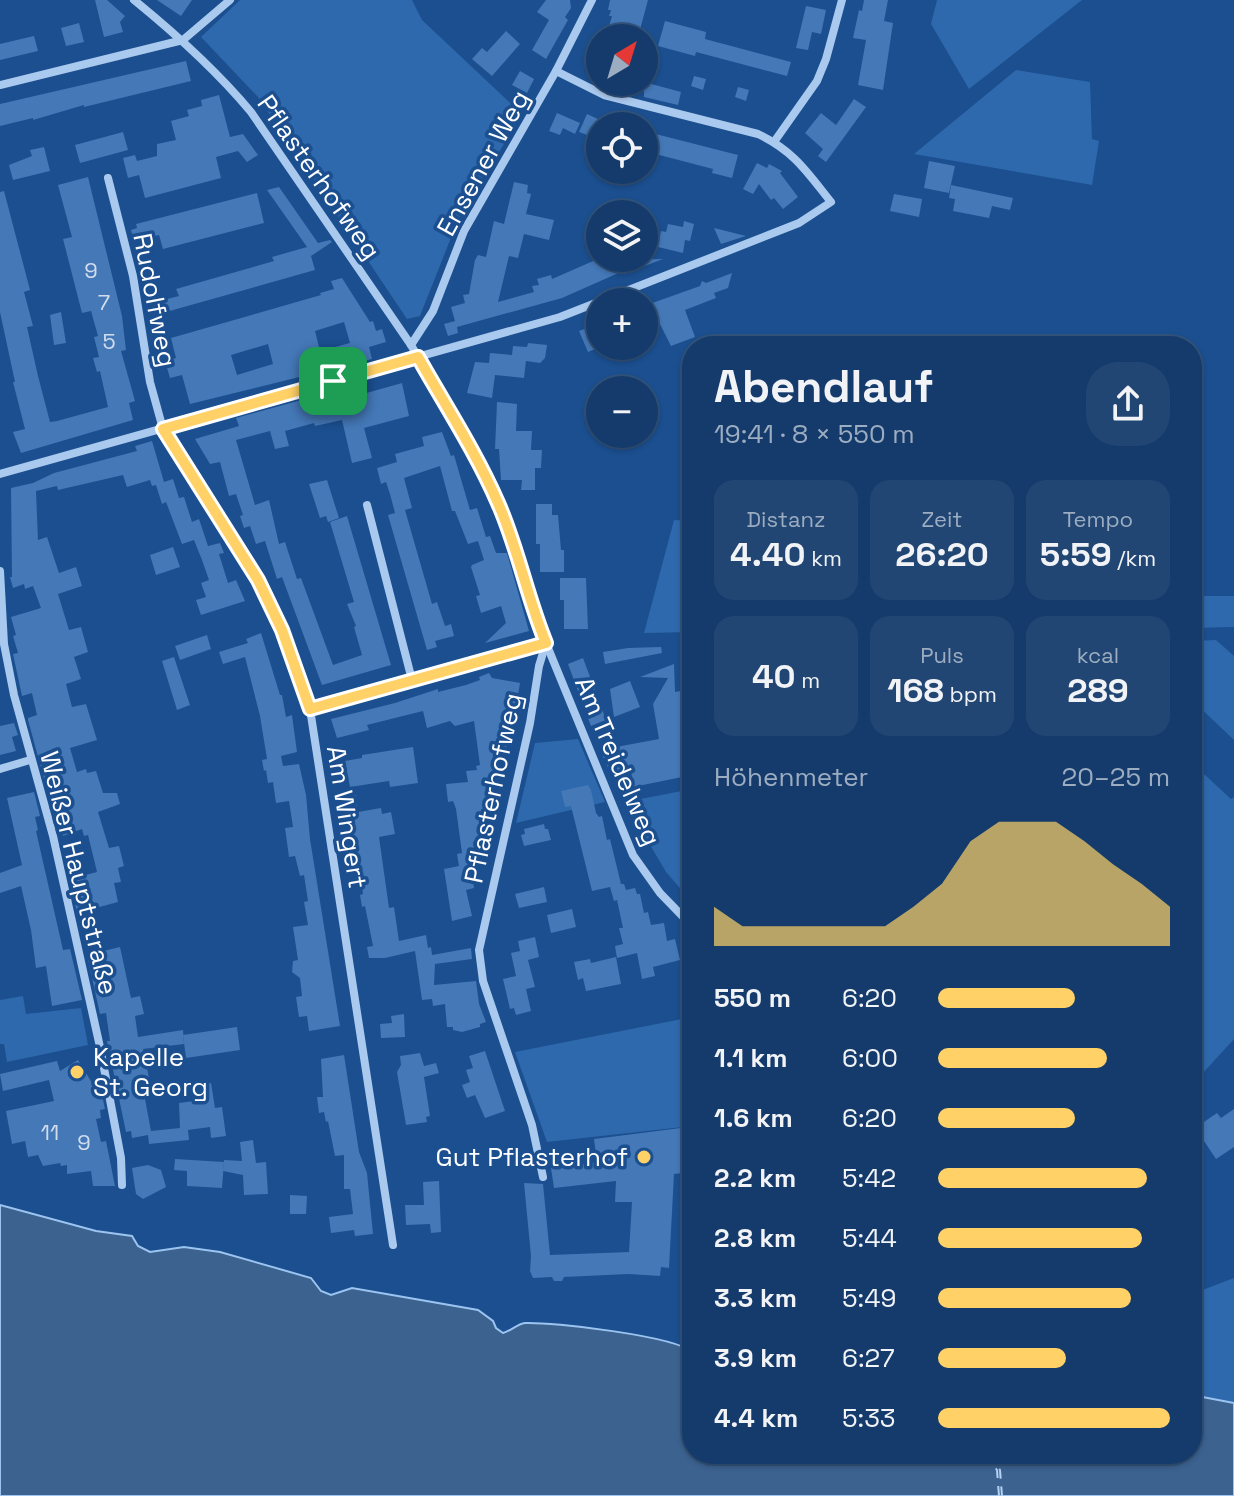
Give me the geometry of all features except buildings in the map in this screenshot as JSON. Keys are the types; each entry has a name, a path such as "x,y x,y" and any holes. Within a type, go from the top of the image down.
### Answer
{"street":[{"name":"Pflasterhofweg","path":"134,0 224,79 251,112 411,345 499,504 546,643 479,950 483,981 532,1125 543,1177"},
{"path":"0,85 183,40 230,0"},
{"name":"Ensener Weg","path":"411,345 433,311 464,231 556,71 592,0"},
{"path":"774,142 817,81 842,0"},
{"path":"0,474 560,317 799,223 831,202 792,154 758,134 604,95 556,71"},
{"name":"Rudolfweg","path":"108,178 133,276 150,382 163,429"},
{"name":"Am Wingert","path":"163,429 258,580 282,630 310,709 393,1245"},
{"path":"367,505 412,680"},
{"name":"Weißer Hauptstraße","path":"0,571 4,644 30,760 53,836 103,1061 121,1158 122,1185"},
{"path":"310,709 546,643"},
{"name":"Am Treidelweg","path":"546,643 633,855 660,893 682,916"},
{"path":"0,769 30,760"}],"shaded area":[{"path":"240,0 412,0 422,20 522,114 458,220 420,316 407,319 258,97 201,37"},
{"path":"937,0 1082,0 969,89 931,24"},
{"path":"1016,70 1090,82 1092,139 1099,141 1092,185 914,154"},
{"path":"674,520 682,520 682,632 644,633"},
{"path":"1202,596 1234,596 1234,627 1202,628"},
{"path":"1216,640 1234,656 1234,740 1202,710 1202,641"},
{"path":"578,739 605,802 516,823 535,743"},
{"path":"1202,772 1231,799 1234,797 1234,1039 1202,1074"},
{"path":"682,791 682,890 666,872 625,802"},
{"path":"23,996 26,1014 81,1008 88,1045 7,1062 4,1044 0,1044 0,1000"},
{"path":"682,1019 682,1127 547,1142 515,1052"},
{"path":"0,1205 96,1231 132,1236 138,1246 150,1252 184,1247 220,1252 311,1278 321,1291 331,1295 352,1288 478,1310 503,1333 522,1324 540,1323 613,1331 681,1346 682,1464 1202,1464 1202,1397 1234,1403 1234,1496 0,1496"},
{"path":"1234,1278 1234,1403 1202,1397 1202,1290"}],"ferry route":[{"path":"992,1464 997,1470 999,1496"},
{"path":"996,1464 1000,1470 1002,1496"}],"place":[{"name":"Kapelle St. Georg","path":"77,1072"},
{"name":"Gut Pflasterhof","path":"644,1157"}],"route":[{"path":"418,357 499,504 546,643 310,709 282,630 258,580 163,429 333,381 418,357"}]}
